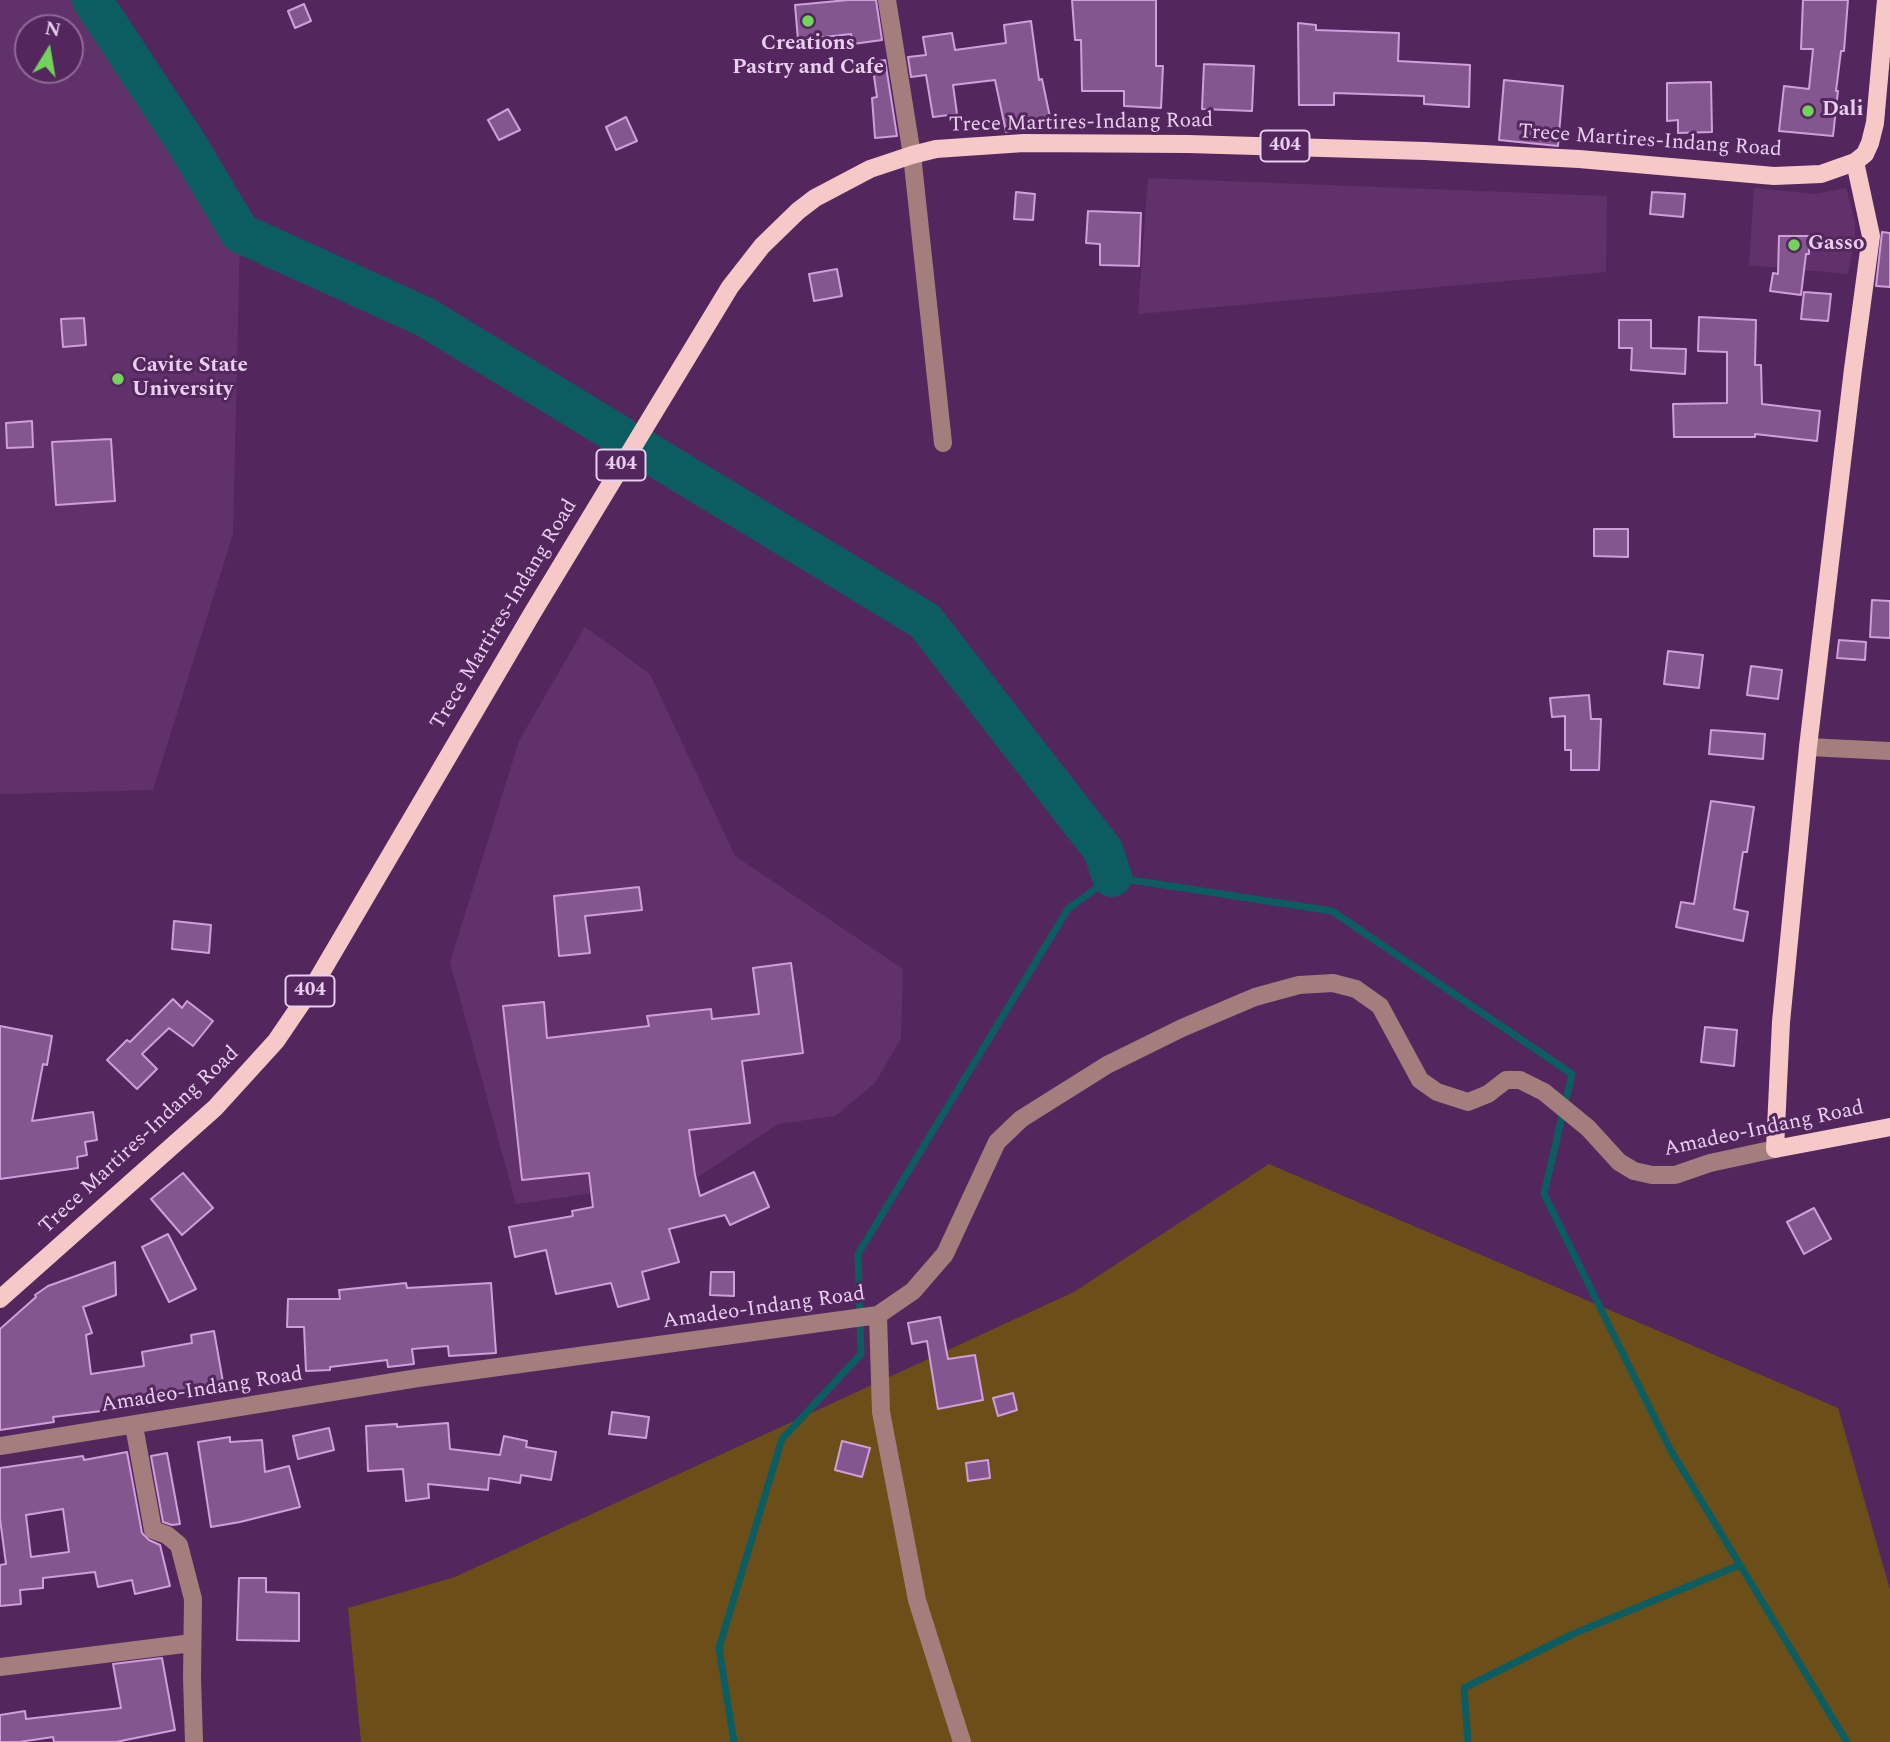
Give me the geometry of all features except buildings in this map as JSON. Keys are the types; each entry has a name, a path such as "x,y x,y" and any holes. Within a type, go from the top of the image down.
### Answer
{"main road":[{"path":"1775,1149 1781,1022 1808,747 1871,236 1855,162 1865,154 1875,123 1886,0"},
{"name":"Trece Martires-Indang Road","path":"0,1299 215,1108 276,1041 339,943 584,527 730,287 779,228 833,187 870,169 912,155 960,147 1024,143 1284,146 1495,154 1774,176 1821,174 1855,162"},
{"name":"Amadeo-Indang Road","path":"1775,1149 1890,1127"}],"street":[{"path":"887,0 912,155 943,443"},
{"path":"1808,747 1890,751"},
{"name":"Amadeo-Indang Road","path":"0,1446 418,1378 874,1317 913,1292 945,1254 997,1142 1021,1119 1119,1059 1182,1028 1278,989 1298,985 1334,983 1356,989 1380,1006 1420,1080 1445,1096 1468,1102 1488,1094 1506,1080 1520,1080 1544,1092 1588,1128 1619,1162 1634,1171 1652,1175 1675,1175 1710,1163 1775,1149"},
{"path":"874,1317 881,1412 915,1586 962,1742"},
{"path":"134,1426 153,1530 167,1535 179,1545 194,1599 194,1742"},
{"path":"0,1667 192,1643"}],"shaded area":[{"name":"Cavite State University","path":"0,0 92,0 187,144 240,233 233,534 153,790 0,794"},
{"path":"1148,178 1607,196 1606,272 1138,314"},
{"path":"1754,188 1815,194 1846,188 1855,221 1848,274 1749,265"},
{"path":"585,627 650,674 735,856 903,969 901,1038 875,1083 835,1116 778,1124 695,1179 516,1204 450,962 519,741"},
{"path":"1269,1164 1838,1408 1890,1590 1890,1742 361,1742 348,1608 455,1577 1074,1292"}],"waterway":[{"path":"92,0 187,144 240,233 425,317 925,621 1103,850 1112,877"},
{"path":"734,1742 719,1648 782,1439 861,1354 858,1254 1068,909 1112,877 1332,911 1572,1074 1544,1194 1670,1449 1847,1742"},
{"path":"1468,1742 1464,1688 1573,1634 1740,1565"}],"place":[{"name":"Creations Pastry and Cafe","path":"808,21"},
{"name":"Dali","path":"1808,111"},
{"name":"Gasso","path":"1794,245"},
{"name":"Cavite State University","path":"118,379"}]}
